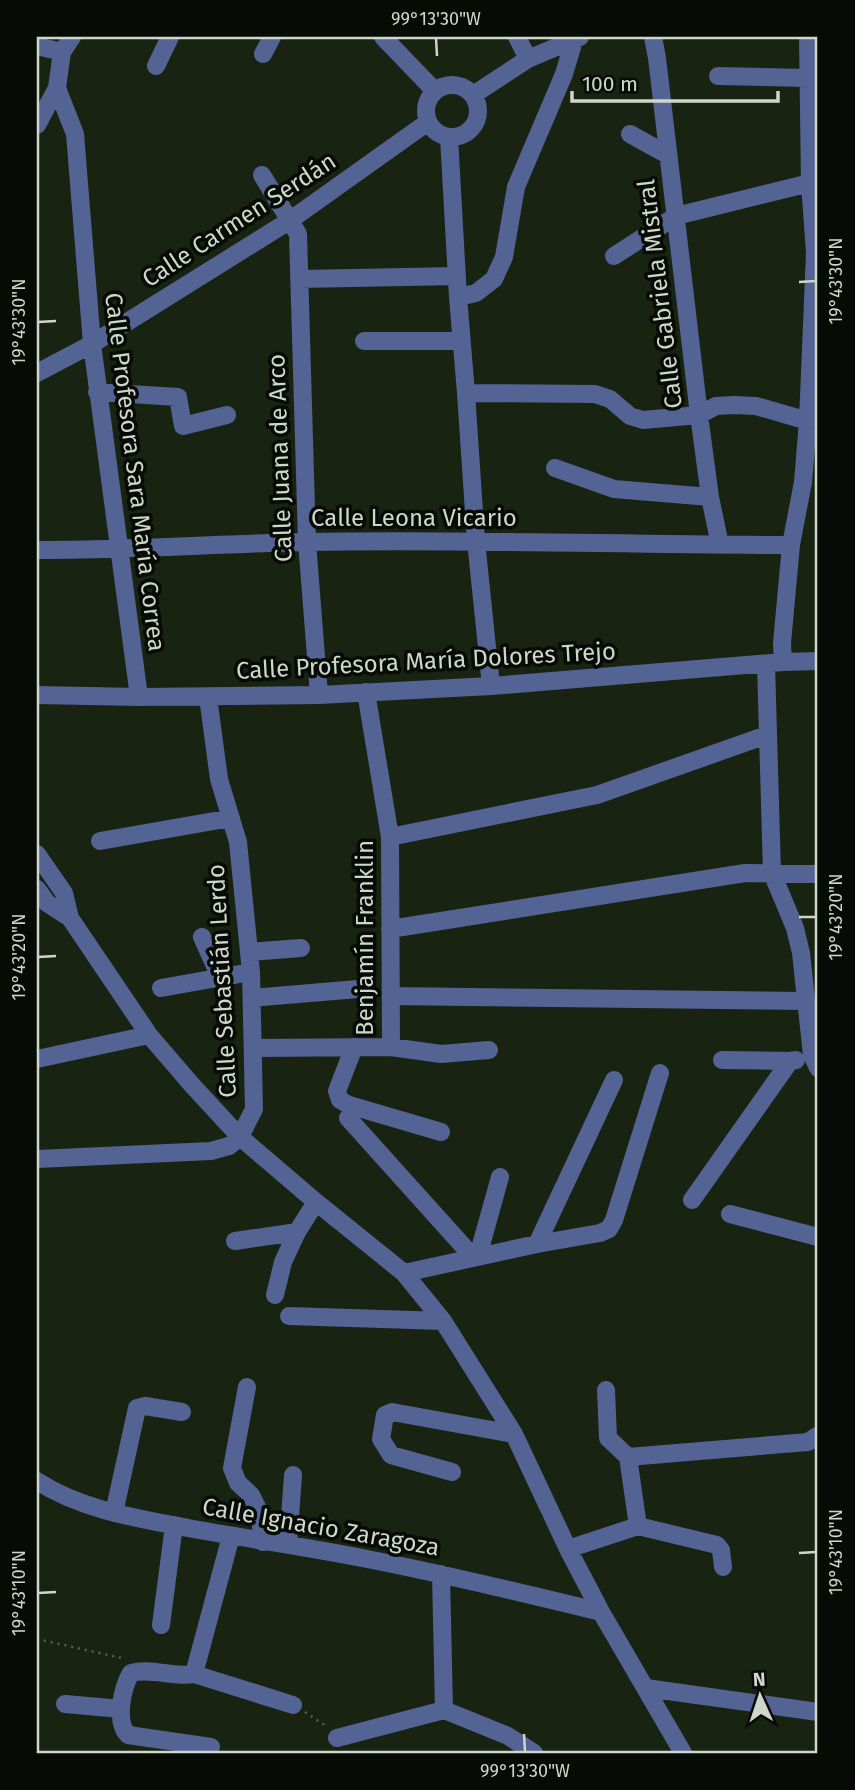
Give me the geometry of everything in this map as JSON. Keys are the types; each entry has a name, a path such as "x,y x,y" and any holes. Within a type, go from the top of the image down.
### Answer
{"street":[{"path":"156,66 170,37"},
{"path":"263,54 272,37"},
{"path":"383,37 435,91"},
{"path":"517,37 528,59"},
{"name":"Calle Gabriela Mistral","path":"653,37 699,415 710,497 720,545"},
{"path":"722,1060 815,1061 801,953 795,928 772,873 767,735 774,663 782,643 791,545 811,484 817,251 810,183 808,37"},
{"path":"473,95 528,59 577,38"},
{"path":"458,297 477,293 494,279 504,257 516,187 577,38"},
{"path":"37,46 67,45 57,88 37,125"},
{"path":"718,76 809,78"},
{"path":"459,85 473,95 478,111 472,127 466,133 449,136 433,129 425,114 429,97 435,91 442,86 459,85"},
{"name":"Calle Profesora Sara María Correa","path":"57,88 75,134 97,392 139,697"},
{"name":"Calle Carmen Serdán","path":"37,373 92,344 289,221 428,122"},
{"path":"630,134 668,155"},
{"path":"449,136 476,541 491,686"},
{"name":"Calle Juana de Arco","path":"262,175 298,234 307,542 319,695"},
{"path":"614,256 676,216 810,183"},
{"path":"299,279 457,276"},
{"path":"364,341 461,341"},
{"path":"97,392 178,397 183,426 227,415"},
{"path":"466,393 596,394 610,399 630,416 643,420 699,415 716,406 734,404 756,406 813,421"},
{"path":"555,468 614,489 710,497"},
{"name":"Calle Leona Vicario","path":"37,550 119,550 307,542 791,545"},
{"name":"Calle Profesora María Dolores Trejo","path":"37,695 319,695 491,686 818,661"},
{"name":"Benjamín Franklin","path":"253,1048 391,1047 390,837 366,692"},
{"name":"Calle Sebastián Lerdo","path":"208,697 219,779 238,842 251,972 254,1109 240,1137"},
{"path":"390,837 597,794 767,735"},
{"path":"100,841 231,818"},
{"path":"37,854 64,893 70,918 149,1035 192,1085 240,1137 404,1273 443,1321 514,1434 601,1612 683,1753"},
{"path":"390,929 745,873 818,874"},
{"path":"40,900 64,893"},
{"path":"40,900 70,918"},
{"path":"202,937 220,977"},
{"path":"249,952 301,948"},
{"path":"160,988 251,972"},
{"path":"252,998 358,989"},
{"path":"391,996 806,1001"},
{"path":"37,1059 149,1035"},
{"path":"354,1047 337,1091 340,1100 441,1132"},
{"path":"391,1047 441,1054 489,1050"},
{"path":"692,1200 790,1061"},
{"path":"404,1273 609,1229 660,1073"},
{"path":"537,1244 614,1080"},
{"path":"348,1118 475,1257"},
{"path":"37,1159 211,1151 229,1146 240,1137"},
{"path":"475,1257 500,1177"},
{"path":"275,1295 282,1262 316,1202"},
{"path":"730,1214 818,1237"},
{"path":"235,1241 297,1233"},
{"path":"289,1316 443,1321"},
{"path":"247,1387 232,1468 238,1483 251,1495 259,1511 263,1542"},
{"path":"606,1390 608,1438 628,1457 638,1526"},
{"path":"114,1513 137,1408 145,1406 182,1412"},
{"path":"452,1472 391,1455 381,1439 384,1415 392,1412 514,1434"},
{"path":"628,1457 808,1442 818,1436"},
{"path":"288,1545 293,1475"},
{"name":"Calle Ignacio Zaragoza","path":"37,1481 72,1500 114,1513 263,1542 366,1558 601,1612"},
{"path":"161,1625 174,1525"},
{"path":"568,1549 638,1526 717,1545 721,1550 723,1567"},
{"path":"194,1674 231,1535"},
{"path":"441,1574 444,1710"},
{"path":"211,1747 128,1735 123,1731 121,1709 129,1666 139,1671 181,1676 194,1674 293,1705"},
{"path":"646,1688 818,1712"},
{"path":"65,1704 121,1709"},
{"path":"337,1738 444,1710 508,1735 534,1753"}],"path":[{"path":"37,1639 129,1666"},
{"path":"293,1705 327,1726 337,1738"}]}
